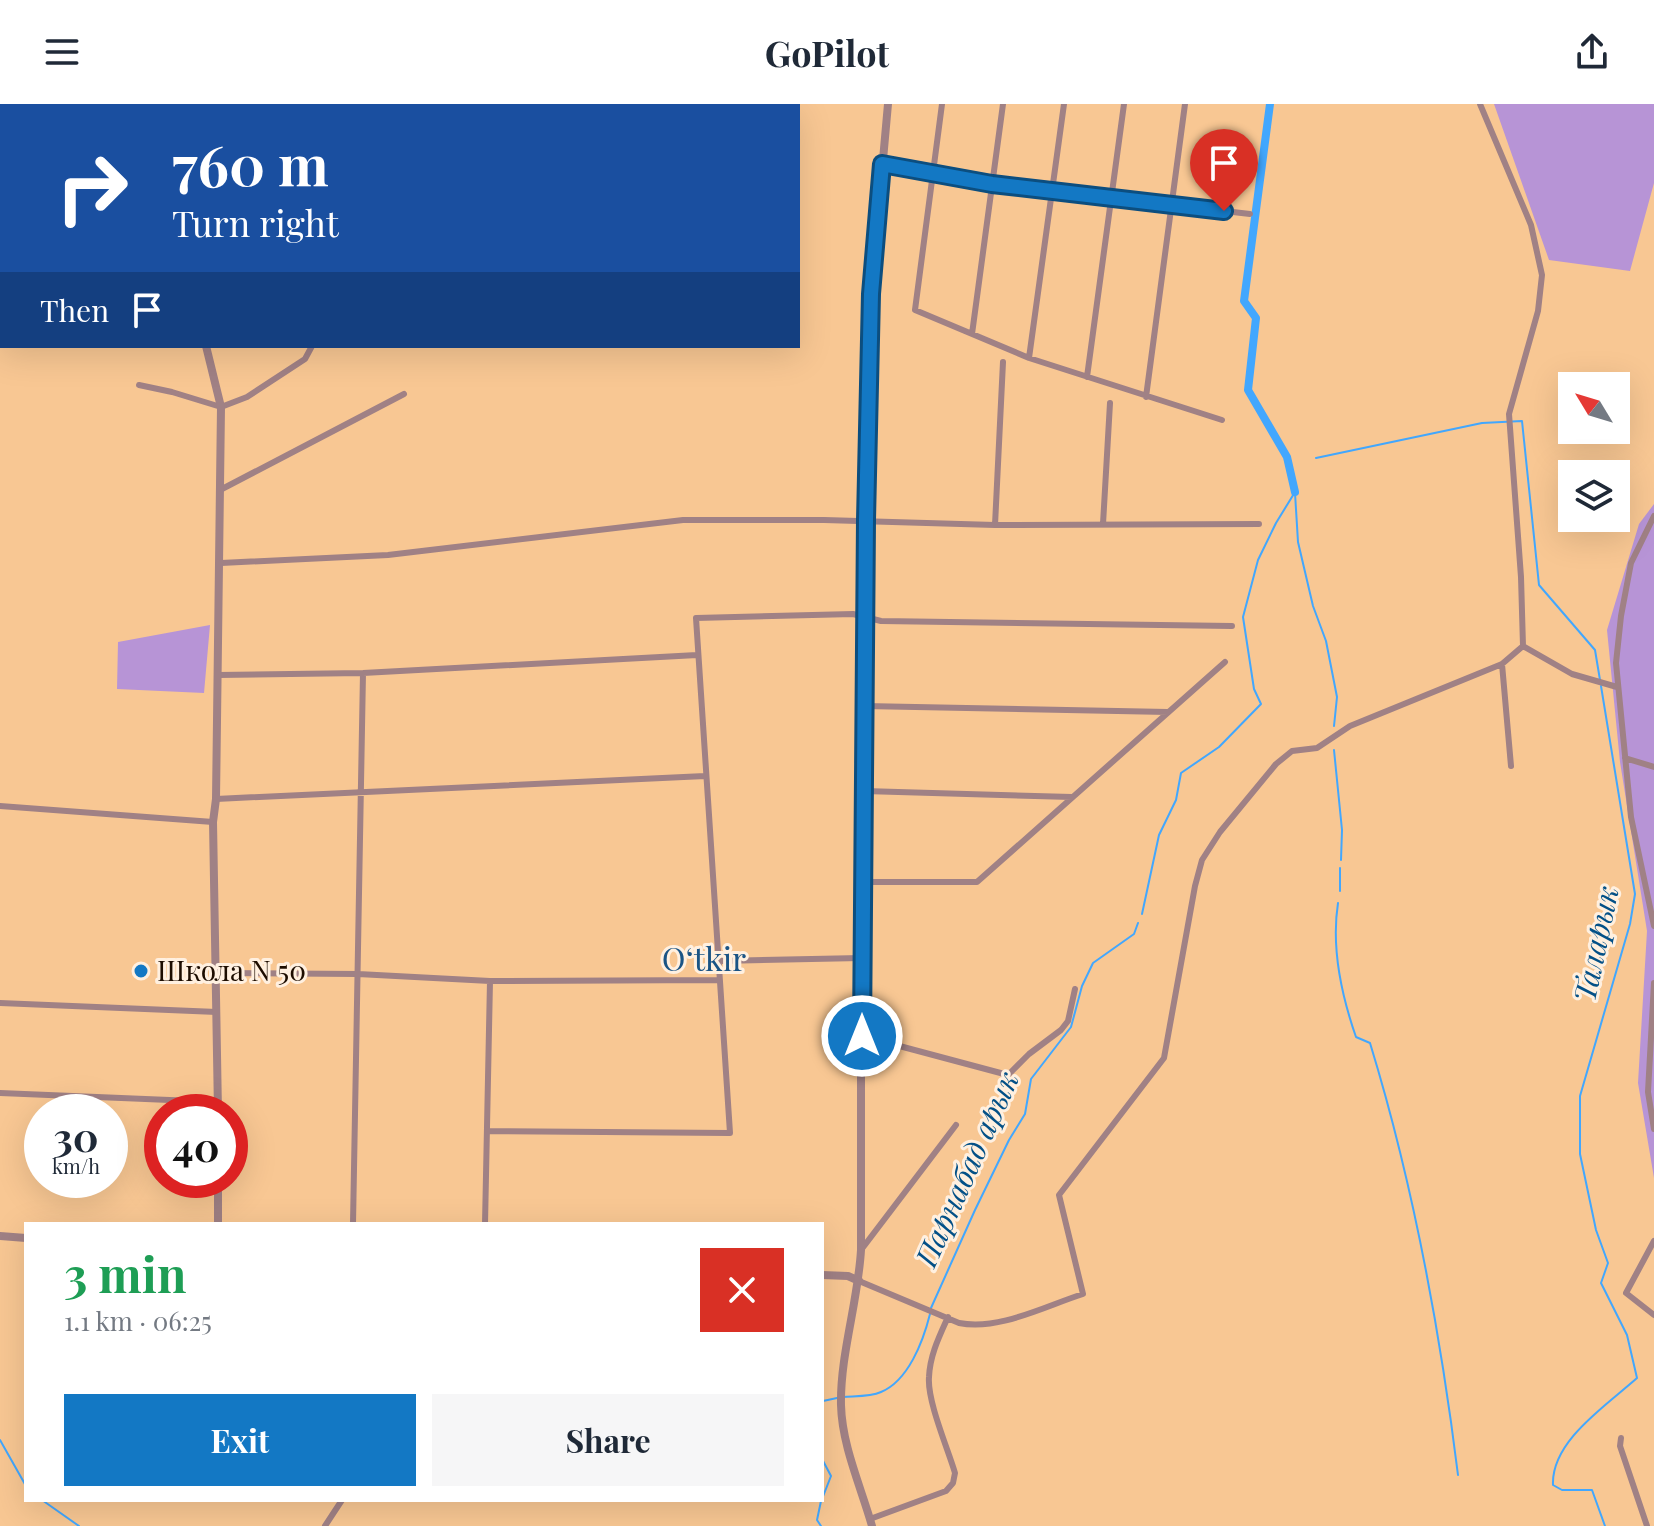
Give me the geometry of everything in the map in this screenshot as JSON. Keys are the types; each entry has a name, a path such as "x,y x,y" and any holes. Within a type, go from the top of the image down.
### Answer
{"street":[{"path":"888,104 871,294 861,958 861,1250 841,1407 844,1431 871,1523 943,1493 953,1483 955,1473 928,1378 933,1351 948,1317"},
{"path":"942,104 915,310 1029,358 1222,420"},
{"path":"972,334 1003,104"},
{"path":"1029,358 1064,104"},
{"path":"1087,377 1124,104"},
{"path":"1146,397 1185,104"},
{"path":"1480,104 1531,225 1542,268 1540,304 1509,414 1523,646"},
{"path":"882,164 992,184 1250,214"},
{"path":"206,348 221,407 221,563 213,822 218,1094"},
{"path":"139,385 221,407 247,397 305,359 311,348"},
{"path":"995,525 1003,362"},
{"path":"222,489 404,394"},
{"path":"1103,524 1110,403"},
{"path":"1654,516 1631,563 1616,663 1631,817 1654,926"},
{"path":"221,563 388,555 683,520 866,520 995,525 1259,524"},
{"path":"487,1131 730,1133 696,618 853,614 881,621 1232,626"},
{"path":"824,1275 848,1276 965,1324 985,1324 1083,1294 1059,1195 1164,1058 1202,860 1220,832 1276,764 1292,751 1317,748 1350,726 1502,664 1523,646"},
{"path":"1523,646 1572,674 1617,687"},
{"path":"218,675 363,673 697,655"},
{"path":"863,882 977,882 1225,662"},
{"path":"1502,664 1511,766"},
{"path":"353,1222 363,673"},
{"path":"864,706 1168,712"},
{"path":"1625,758 1654,767"},
{"path":"216,799 705,776"},
{"path":"864,791 1072,797"},
{"path":"0,806 213,822"},
{"path":"719,961 861,958"},
{"path":"217,973 358,974 490,981 719,980"},
{"path":"485,1222 490,981"},
{"path":"1654,983 1648,1092 1654,1129"},
{"path":"862,1036 1008,1075 1029,1054 1061,1030 1068,1021 1075,989"},
{"path":"0,1003 217,1012"},
{"path":"0,1093 144,1102"},
{"path":"861,1250 956,1125"},
{"path":"218,1198 218,1222"},
{"path":"0,1236 24,1238"},
{"path":"1654,1241 1626,1293 1654,1315"},
{"path":"1621,1438 1620,1446 1647,1526"},
{"path":"325,1526 341,1502"}],"shaded area":[{"path":"1494,104 1654,104 1654,183 1630,271 1549,260"},
{"path":"1654,504 1654,1178 1638,1083 1647,931 1620,762 1607,630 1639,524"},
{"path":"210,625 204,693 117,689 118,642"}],"waterway":[{"name":"Парнабад арык","path":"1270,104 1244,301 1256,318 1248,390 1287,457 1295,492"},
{"name":"Таларык","path":"1316,458 1482,423 1522,421 1539,585 1595,650 1600,680"},
{"name":"Парнабад арык","path":"1142,914 1159,835 1176,800 1181,773 1219,747 1261,704 1254,689 1243,617 1258,560 1295,492"},
{"path":"1295,493 1298,542 1313,606 1326,641 1337,697 1334,726"},
{"name":"Таларык","path":"1601,686 1635,894 1630,924 1580,1096 1580,1154 1596,1230 1608,1263 1601,1283 1627,1335 1637,1378 1571,1439 1555,1469 1553,1485 1562,1490 1592,1490 1605,1526"},
{"path":"1334,750 1342,830 1341,860"},
{"path":"1340,868 1340,891"},
{"path":"1338,903 1336,937 1342,988 1356,1037 1370,1043 1412,1203 1434,1312 1458,1475"},
{"name":"Парнабад арык","path":"931,1308 975,1210 1025,1114 1031,1079 1071,1027 1082,986 1093,963 1134,934 1138,923"},
{"name":"Парнабад арык","path":"843,1397 877,1394 891,1387 907,1370 919,1348 930,1314"},
{"name":"Парнабад арык","path":"824,1401 837,1398"},
{"path":"0,1440 24,1482"},
{"name":"Парнабад арык","path":"824,1463 831,1476 824,1494"},
{"path":"45,1502 79,1526"},
{"name":"Парнабад арык","path":"821,1502 817,1520 821,1526"}],"place":[{"name":"Школа N 50","path":"141,971"}],"district":[{"name":"Oʻtkir","path":"704,960"}],"route":[{"path":"862,1036 871,294 882,164 992,184 1224,211"}]}
